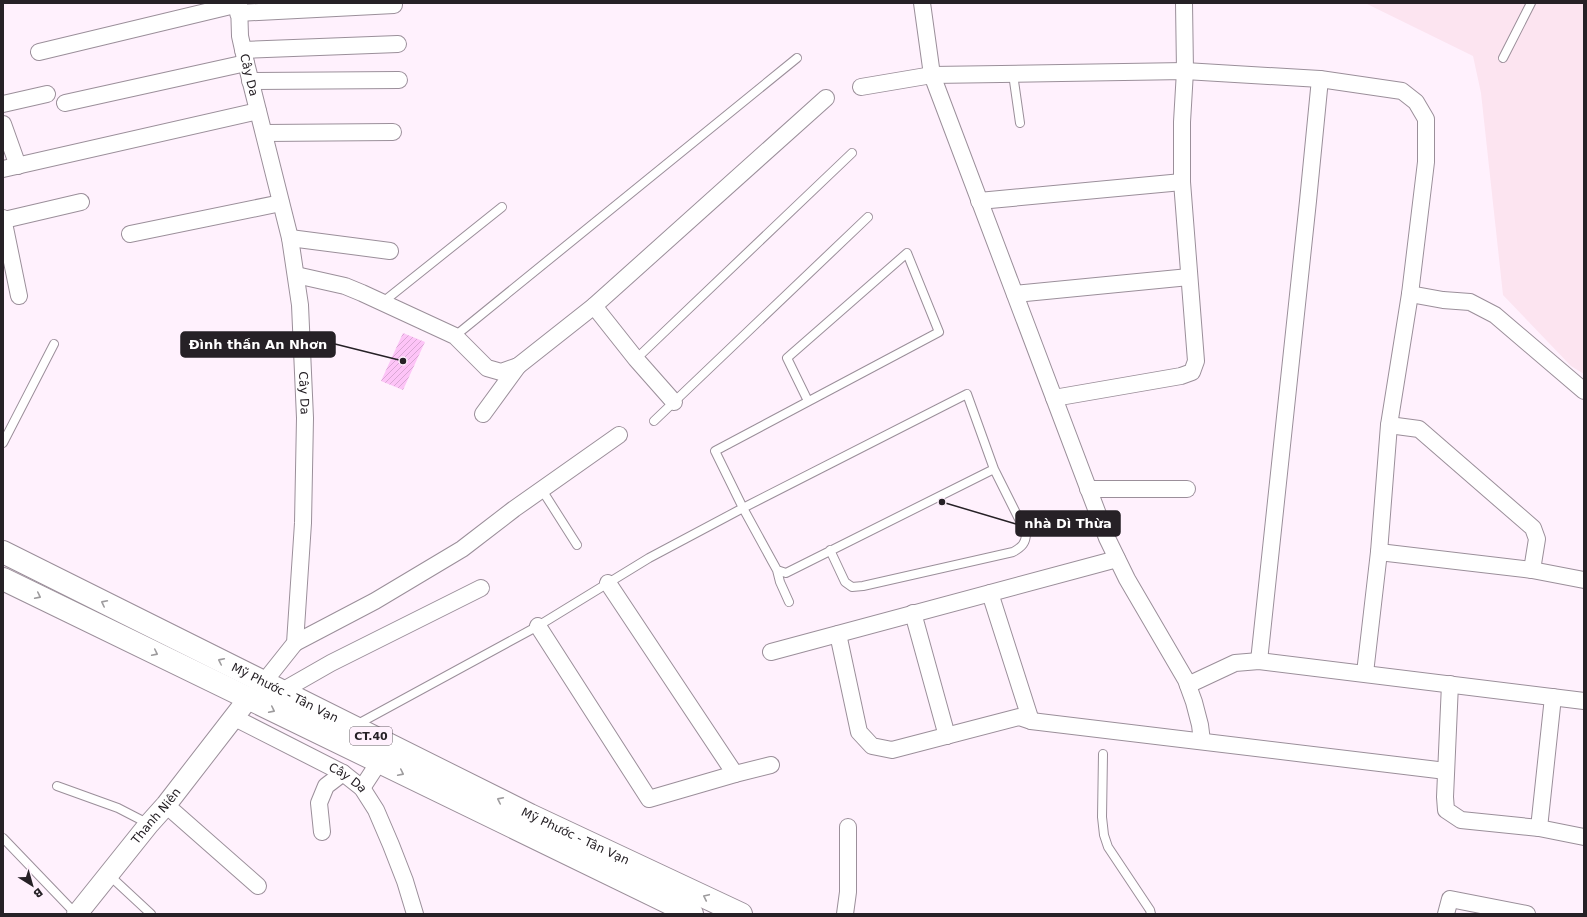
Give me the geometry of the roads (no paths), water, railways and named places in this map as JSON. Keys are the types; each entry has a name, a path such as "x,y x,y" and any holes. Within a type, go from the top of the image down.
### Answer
{"main road":[{"name":"Mỹ Phước - Tân Vạn","path":"3,552 530,815 741,914"},
{"name":"Mỹ Phước - Tân Vạn","path":"5,584 248,699 692,914"},
{"path":"248,699 273,687"}],"street":[{"path":"922,3 932,75 1088,489 1107,538 1127,579 1188,684 1200,725 1202,741"},
{"path":"1054,398 1181,376 1192,372 1196,361 1188,277 1182,182 1184,3"},
{"path":"38,52 239,6 394,5"},
{"name":"Cây Da","path":"239,6 245,56 250,81 290,238 300,304 305,418 303,523 295,643"},
{"path":"65,103 245,56 398,44"},
{"path":"861,87 932,75 1184,71 1320,79 1402,91 1416,102 1426,119 1426,162 1410,294 1389,425 1379,552 1365,673"},
{"path":"1259,661 1308,209 1320,79"},
{"path":"250,81 399,80"},
{"path":"3,104 48,94"},
{"path":"483,414 518,366 594,306 826,98"},
{"path":"3,124 10,168 258,111"},
{"path":"264,134 393,132"},
{"path":"979,201 1182,182"},
{"path":"19,296 3,219 81,202"},
{"path":"130,234 281,203"},
{"path":"290,238 390,251"},
{"path":"296,275 346,286 455,336 487,368 501,372 518,366"},
{"path":"1015,294 1188,277"},
{"path":"1410,294 1443,300 1470,302 1495,314 1584,391"},
{"path":"594,306 636,359 674,402"},
{"path":"1389,425 1419,429 1533,528 1537,539 1532,570"},
{"path":"273,687 295,643 375,601 462,549 514,509 619,435"},
{"path":"1088,489 1187,489"},
{"path":"1379,552 1532,570 1584,580"},
{"path":"771,652 1117,559"},
{"path":"608,582 735,774"},
{"path":"273,687 331,663 481,588"},
{"path":"990,593 1031,720"},
{"path":"913,613 947,736"},
{"path":"538,626 649,799 771,765"},
{"path":"838,634 859,732 872,746 892,750 1019,718 1446,771"},
{"path":"1188,684 1235,663 1259,661 1584,701"},
{"path":"1450,684 1445,797 1446,810 1461,820 1539,828 1584,836"},
{"path":"1539,828 1553,697"},
{"path":"233,717 248,699"},
{"name":"Cây Da","path":"233,717 343,773 362,788 376,810 391,845 415,914"},
{"name":"Thanh Niên","path":"82,911 109,874 166,805 233,717"},
{"path":"362,788 379,762"},
{"path":"322,832 319,803 326,786 343,773"},
{"path":"166,805 258,886"},
{"path":"845,914 848,892 848,827"},
{"path":"1446,914 1450,899 1519,913"}],"lane":[{"path":"1503,58 1531,3"},
{"path":"455,336 797,58"},
{"path":"1013,74 1020,123"},
{"path":"636,359 852,153"},
{"path":"383,302 502,207"},
{"path":"654,421 868,217"},
{"path":"789,602 780,582 778,570 743,508 715,451 939,332 907,252 787,358 808,401"},
{"path":"3,443 54,344"},
{"path":"352,727 538,626 608,582 743,508 967,394 994,469 1026,533 1024,544 1013,552 863,586 852,587 845,582 830,550"},
{"path":"778,570 786,573 994,469"},
{"path":"542,490 576,545"},
{"path":"1103,754 1102,817 1104,835 1108,846 1150,910 1151,914"},
{"path":"57,786 118,808 149,824"},
{"path":"3,838 82,911"},
{"path":"109,874 151,914"}],"place":[{"name":"Đình thần An Nhơn","path":"403,361"},
{"name":"nhà Dì Thừa","path":"942,502"}]}
